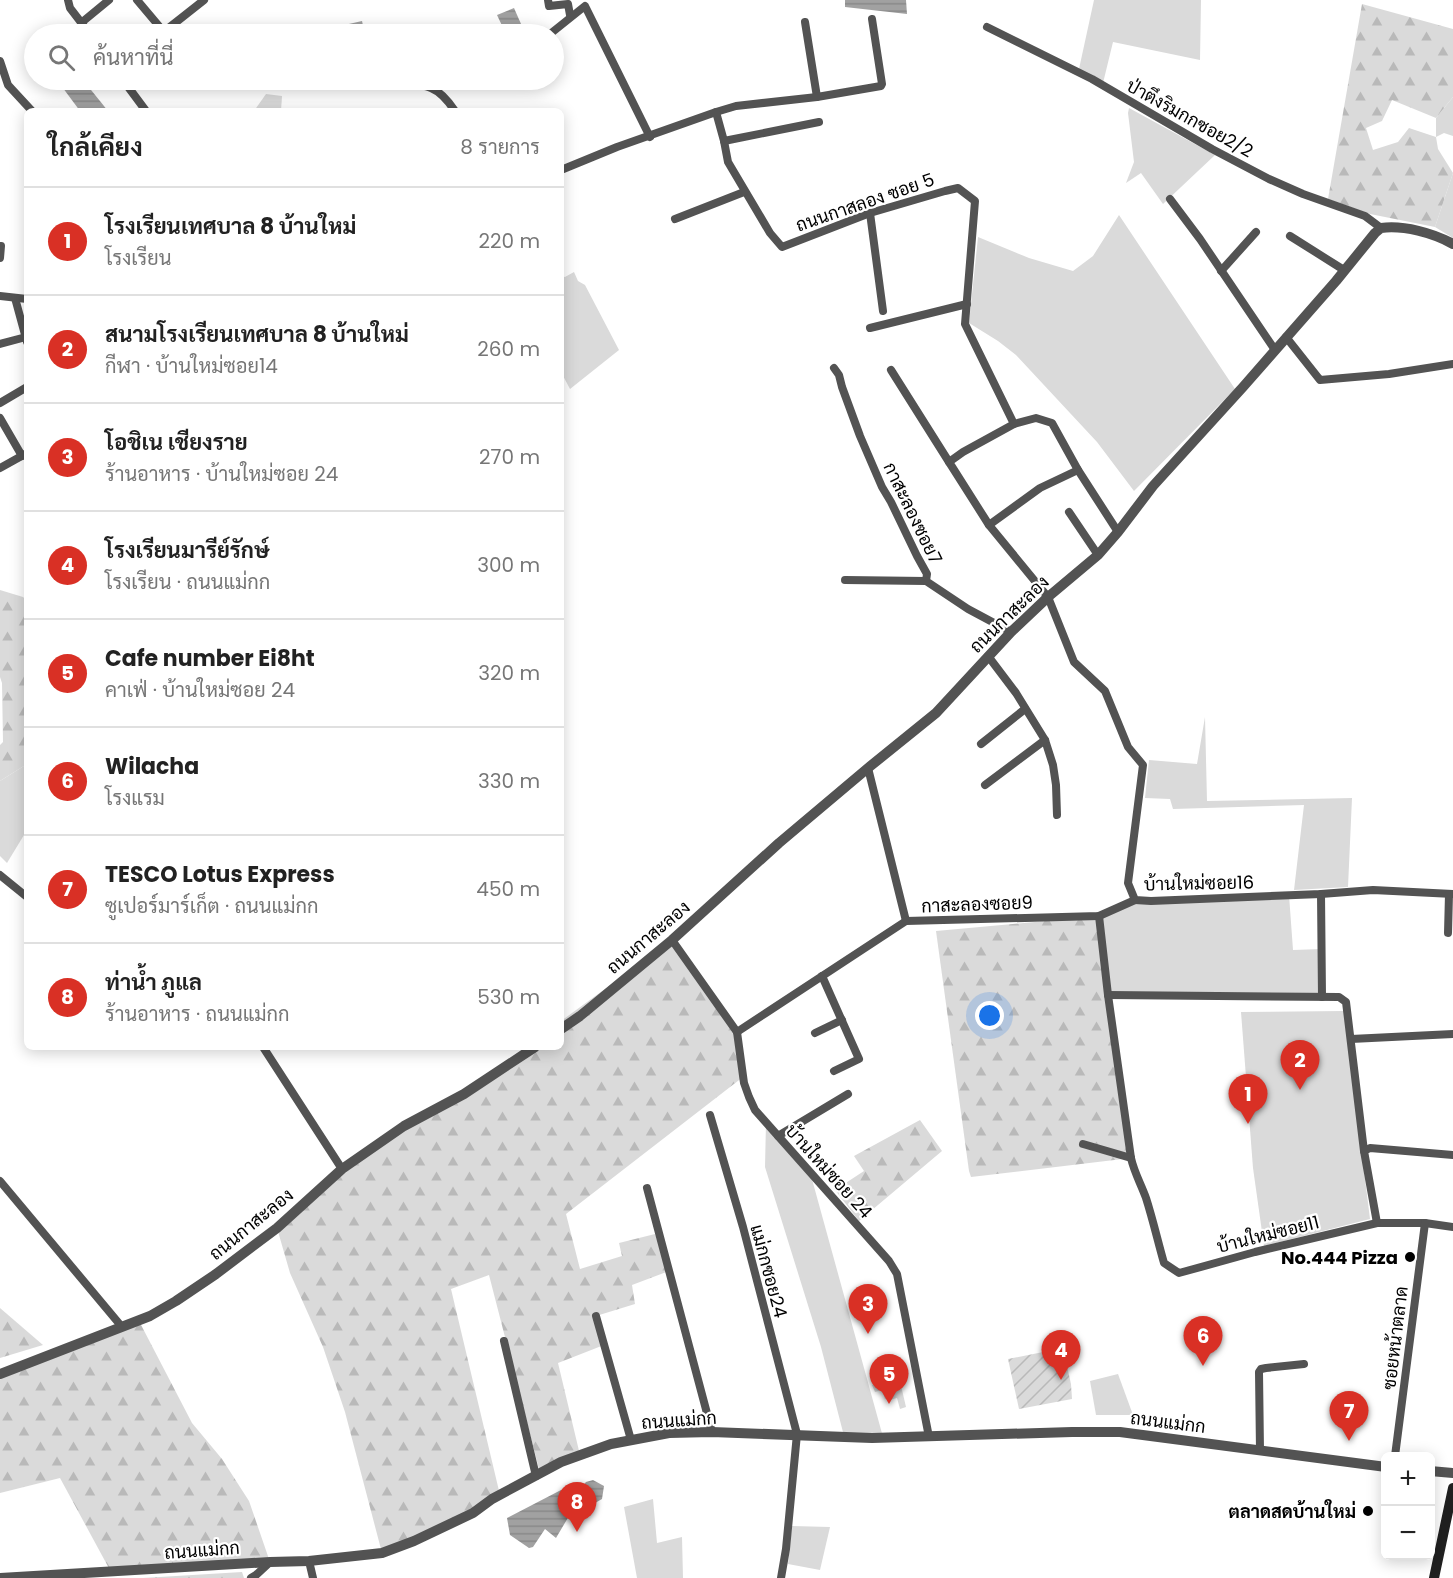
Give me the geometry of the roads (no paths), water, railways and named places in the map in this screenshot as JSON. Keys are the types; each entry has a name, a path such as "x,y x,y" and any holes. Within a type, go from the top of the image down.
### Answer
{"main road":[{"path":"1434,1578 1453,1488"}],"street":[{"path":"68,0 70,8 81,23 109,0"},
{"path":"137,0 155,24"},
{"path":"173,24 204,0"},
{"path":"548,0 549,6 568,4 570,15"},
{"path":"562,24 585,6 650,136"},
{"path":"564,169 617,147 736,106 817,97 880,86 882,84 872,19"},
{"path":"805,22 817,97"},
{"name":"ป่าตึงริมกกซอย2/2","path":"987,27 1092,79 1212,149 1269,179 1302,194 1365,216 1382,228"},
{"path":"0,61 8,85 29,108"},
{"path":"130,90 144,108"},
{"path":"435,90 452,108"},
{"name":"ถนนกาสลอง ซอย 5","path":"716,112 728,162 770,233 782,247 870,213 945,191 958,188 975,201 965,324 1014,424"},
{"path":"724,141 819,122"},
{"path":"675,219 744,192"},
{"path":"1170,199 1275,350"},
{"path":"870,213 883,311"},
{"path":"1382,228 1420,232 1441,237 1453,244"},
{"name":"ถนนกาสะลอง","path":"564,1027 672,940 780,843 936,713 1011,632 1098,555 1153,486 1243,387 1375,233 1382,228"},
{"path":"1221,271 1256,232"},
{"path":"1290,236 1344,270"},
{"path":"0,258 1,246"},
{"path":"0,296 24,299"},
{"path":"15,298 24,332"},
{"path":"870,328 967,304"},
{"path":"1286,337 1320,380 1389,374 1453,364"},
{"path":"0,344 24,339"},
{"name":"กาสะลองซอย7","path":"834,368 839,375 860,436 882,487 927,574 926,581 968,609 1011,632"},
{"path":"891,370 989,525 1048,597"},
{"path":"0,403 24,389"},
{"path":"0,418 24,453"},
{"path":"949,462 1014,424 1036,418 1052,423 1078,470 1118,532"},
{"path":"0,468 24,455"},
{"path":"989,525 1040,488 1078,470"},
{"path":"1069,512 1098,555"},
{"path":"845,580 926,581"},
{"name":"บ้านใหม่ซอย16","path":"1048,597 1074,662 1105,691 1128,747 1143,765 1128,883 1135,900 1151,902 1373,890 1451,894"},
{"path":"988,656 1016,693 1045,740 1053,765 1057,815"},
{"path":"981,744 1025,710"},
{"path":"985,785 1045,740"},
{"name":"กาสะลองซอย9","path":"868,768 906,921 1099,916"},
{"path":"0,874 24,894"},
{"path":"1321,894 1322,997"},
{"path":"1448,933 1451,894"},
{"path":"1099,916 1135,900"},
{"name":"บ้านใหม่ซอย11","path":"1099,916 1131,1158 1145,1195 1164,1263 1179,1273 1377,1223 1425,1223 1453,1227"},
{"path":"737,1032 906,921"},
{"name":"บ้านใหม่ซอย 24","path":"672,940 737,1032 744,1083 755,1110 889,1261 897,1274 929,1437"},
{"path":"822,976 859,1059 834,1071"},
{"path":"1108,995 1322,997 1339,998 1346,1002 1364,1151 1377,1223"},
{"path":"815,1033 842,1020"},
{"path":"1351,1039 1453,1034"},
{"path":"265,1050 342,1169"},
{"name":"ถนนกาสะลอง","path":"0,1374 150,1316 176,1301 277,1228 342,1169 404,1126 464,1094 530,1050"},
{"path":"778,1136 848,1094"},
{"name":"แม่กกซอย24","path":"710,1115 743,1227 797,1434"},
{"path":"1083,1144 1131,1158"},
{"path":"1364,1151 1371,1148 1453,1155"},
{"path":"0,1181 122,1327"},
{"path":"647,1188 712,1432"},
{"name":"ซอยหน้าตลาด","path":"1396,1452 1425,1223"},
{"path":"596,1316 631,1440"},
{"path":"504,1341 536,1476"},
{"path":"1260,1450 1259,1372 1261,1369 1304,1364"},
{"name":"ถนนแม่กก","path":"0,1578 309,1561 382,1553 414,1541 473,1513 492,1499 561,1462 611,1444 669,1433 797,1434 873,1438 1120,1432 1381,1466"},
{"path":"781,1578 797,1434"},
{"path":"1435,1471 1453,1473"},
{"path":"309,1561 312,1578"},
{"path":"250,1578 270,1562"}],"place":[{"name":"สนามโรงเรียนเทศบาล 8 บ้านใหม่","path":"1300,1090"},
{"name":"โรงเรียนเทศบาล 8 บ้านใหม่","path":"1248,1124"},
{"name":"No.444 Pizza","path":"1410,1257"},
{"name":"โอชิเน เชียงราย","path":"868,1334"},
{"name":"Wilacha","path":"1203,1366"},
{"name":"โรงเรียนมารีย์รักษ์","path":"1061,1380"},
{"name":"Cafe number Ei8ht","path":"889,1404"},
{"name":"TESCO Lotus Express","path":"1349,1441"},
{"name":"ตลาดสดบ้านใหม่","path":"1368,1511"},
{"name":"ท่าน้ำ ภูแล","path":"577,1532"}]}
